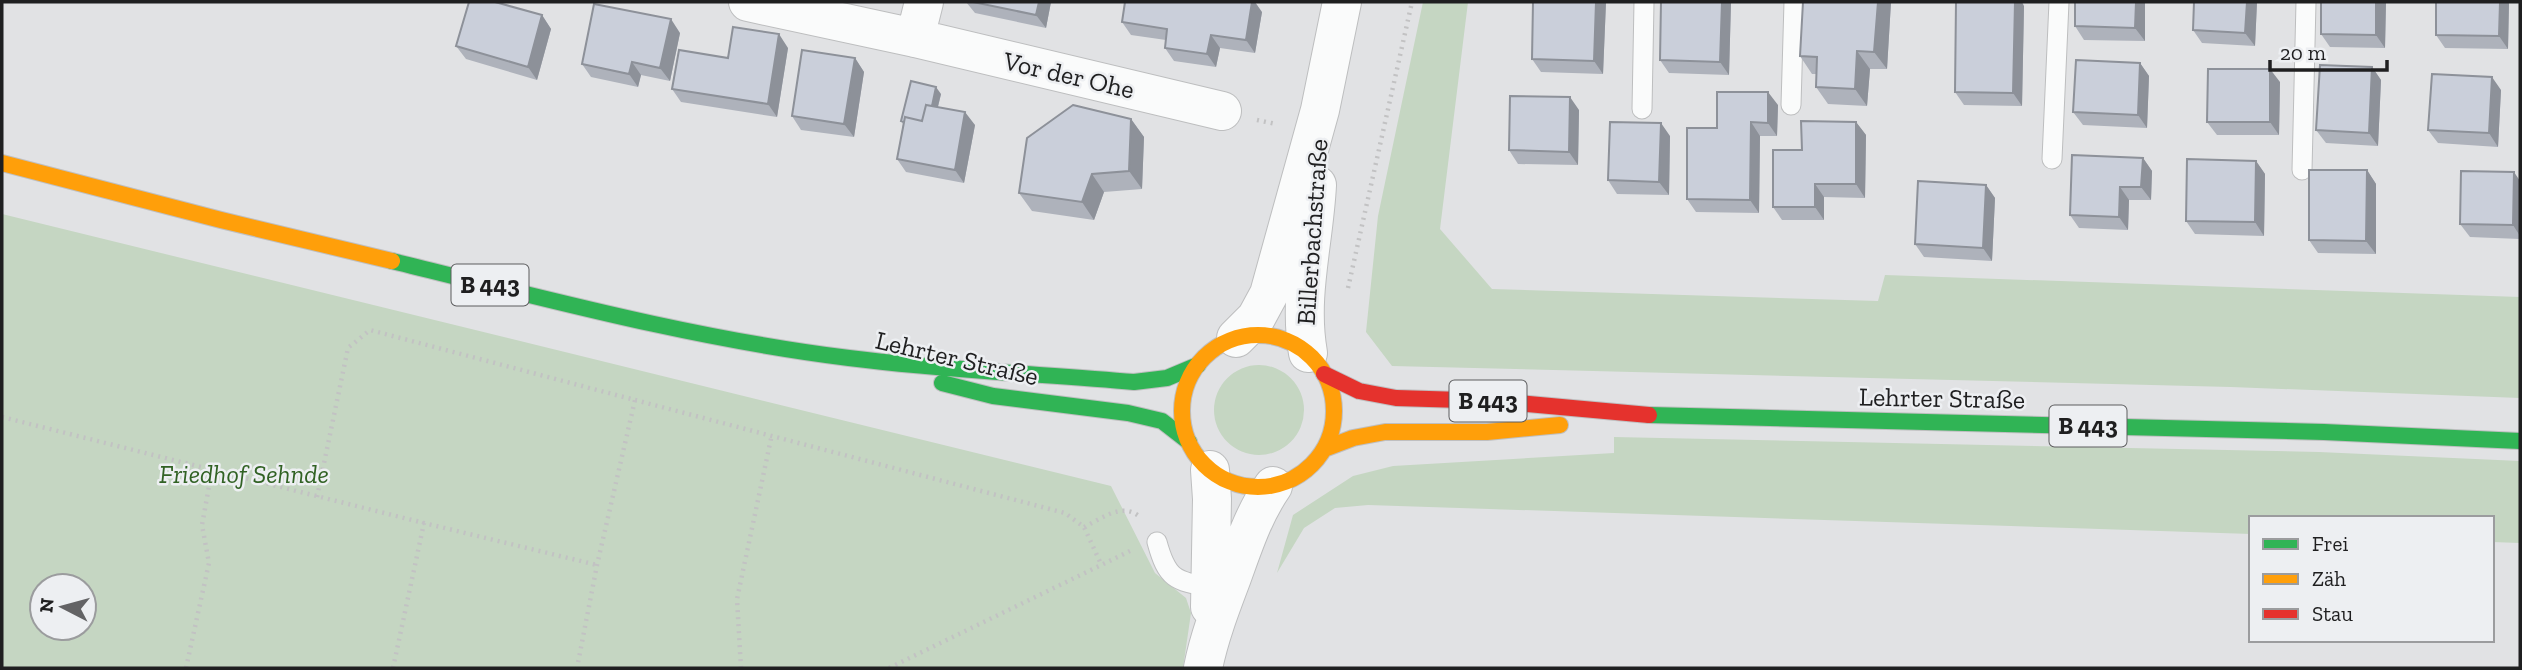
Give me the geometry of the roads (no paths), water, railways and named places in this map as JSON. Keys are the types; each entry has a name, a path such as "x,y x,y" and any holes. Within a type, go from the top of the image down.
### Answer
{"main road":[{"name":"B 443","path":"2,163 221,220 615,315 761,344 849,358"},
{"path":"1261,335 1273,337 1286,340 1316,364 1333,398 1333,425 1324,449 1311,466 1294,479 1273,486 1251,487 1229,481 1200,456 1183,422 1182,402 1198,365 1221,344 1236,338 1261,335"},
{"name":"Lehrter Straße","path":"849,358 1134,382 1167,378 1198,365"},
{"name":"Lehrter Straße","path":"849,358 993,397 1128,413 1162,421 1200,456"},
{"name":"Lehrter Straße","path":"1316,364 1359,391 1396,398 1495,401 1657,416 2324,432 2520,441"},
{"name":"Lehrter Straße","path":"1324,449 1353,438 1385,432 1487,432 1657,416"}],"street":[{"name":"Vor der Ohe","path":"748,2 915,38 1222,111"},
{"path":"915,38 924,2"},
{"name":"Billerbachstraße","path":"1236,338 1256,318 1269,294 1320,110 1342,2"},
{"name":"Billerbachstraße","path":"1316,364 1303,328 1303,306 1316,203 1320,110"},
{"path":"1200,456 1212,499 1206,655"},
{"path":"1206,655 1258,509 1273,486"}],"lane":[{"path":"1642,109 1644,2"},
{"path":"1791,105 1794,2"},
{"path":"2052,159 2059,2"},
{"path":"2302,170 2306,2"},
{"path":"1157,542 1168,571 1181,582 1210,587"}],"park label":[{"name":"Friedhof Sehnde","path":"244,474"}]}
